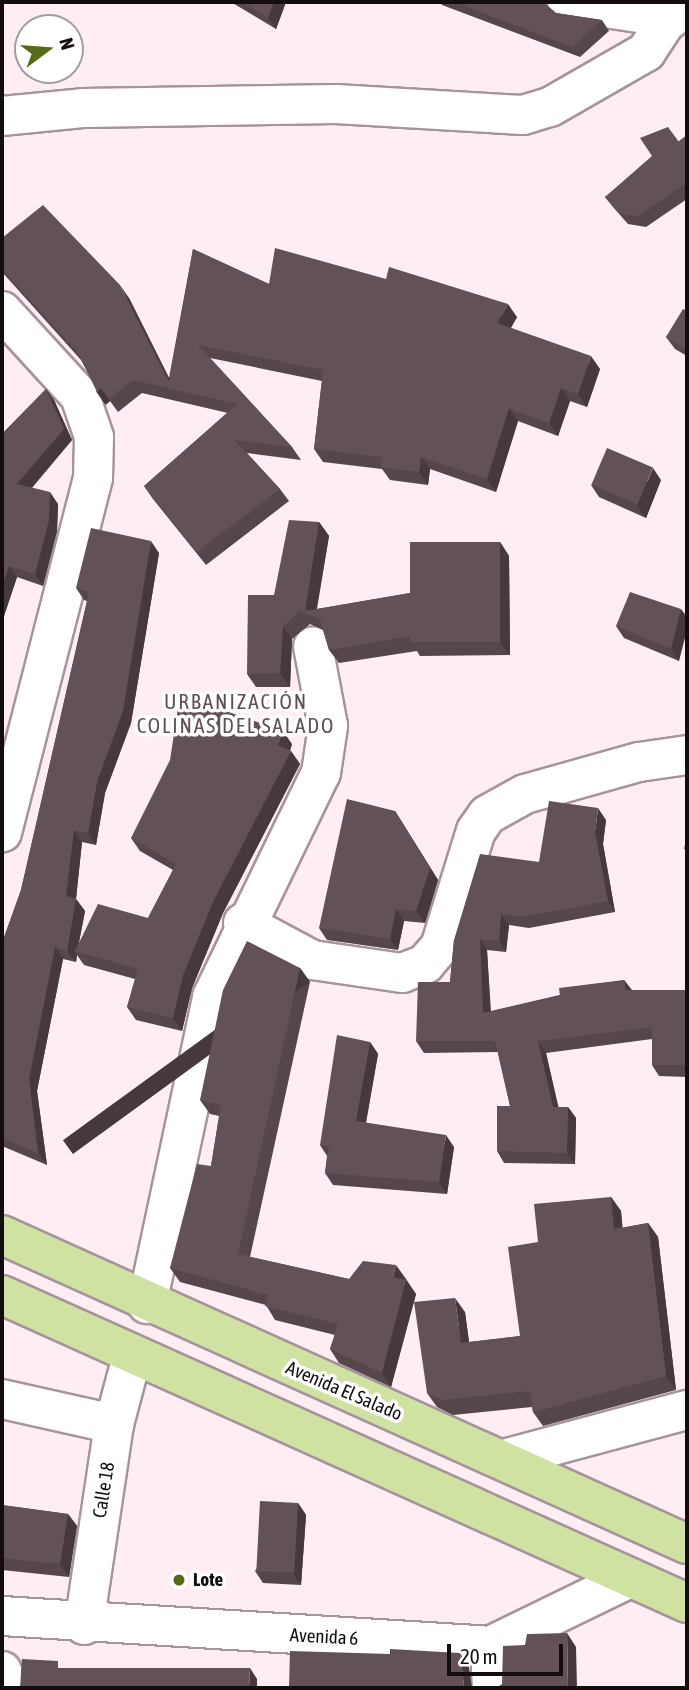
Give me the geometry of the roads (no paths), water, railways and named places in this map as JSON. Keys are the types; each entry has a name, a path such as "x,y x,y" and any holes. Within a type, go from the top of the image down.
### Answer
{"main road":[{"name":"Avenida El Salado","path":"2,1235 147,1304 504,1459 687,1544"},
{"path":"2,1295 132,1357 687,1604"}],"street":[{"path":"567,2 675,10"},
{"path":"2,117 83,108 335,104 523,115 551,107 646,52 675,10"},
{"path":"2,311 80,396 94,436 93,478 2,832"},
{"path":"147,1304 212,997 243,923 321,773 328,726 313,646"},
{"path":"243,923 313,960 402,973 425,964 440,947 475,831 487,815 526,794 639,762 687,755"},
{"name":"Calle 18","path":"84,1625 114,1424 132,1357"},
{"path":"2,1399 114,1424"},
{"path":"504,1459 687,1410"},
{"name":"Avenida 6","path":"2,1616 84,1625 490,1646 630,1578"},
{"path":"490,1646 492,1688"},
{"path":"2,1671 4,1688"}],"place":[{"name":"Lote","path":"179,1580"}],"district":[{"name":"URBANIZACIÓN COLINAS DEL SALADO","path":"236,713"}]}
